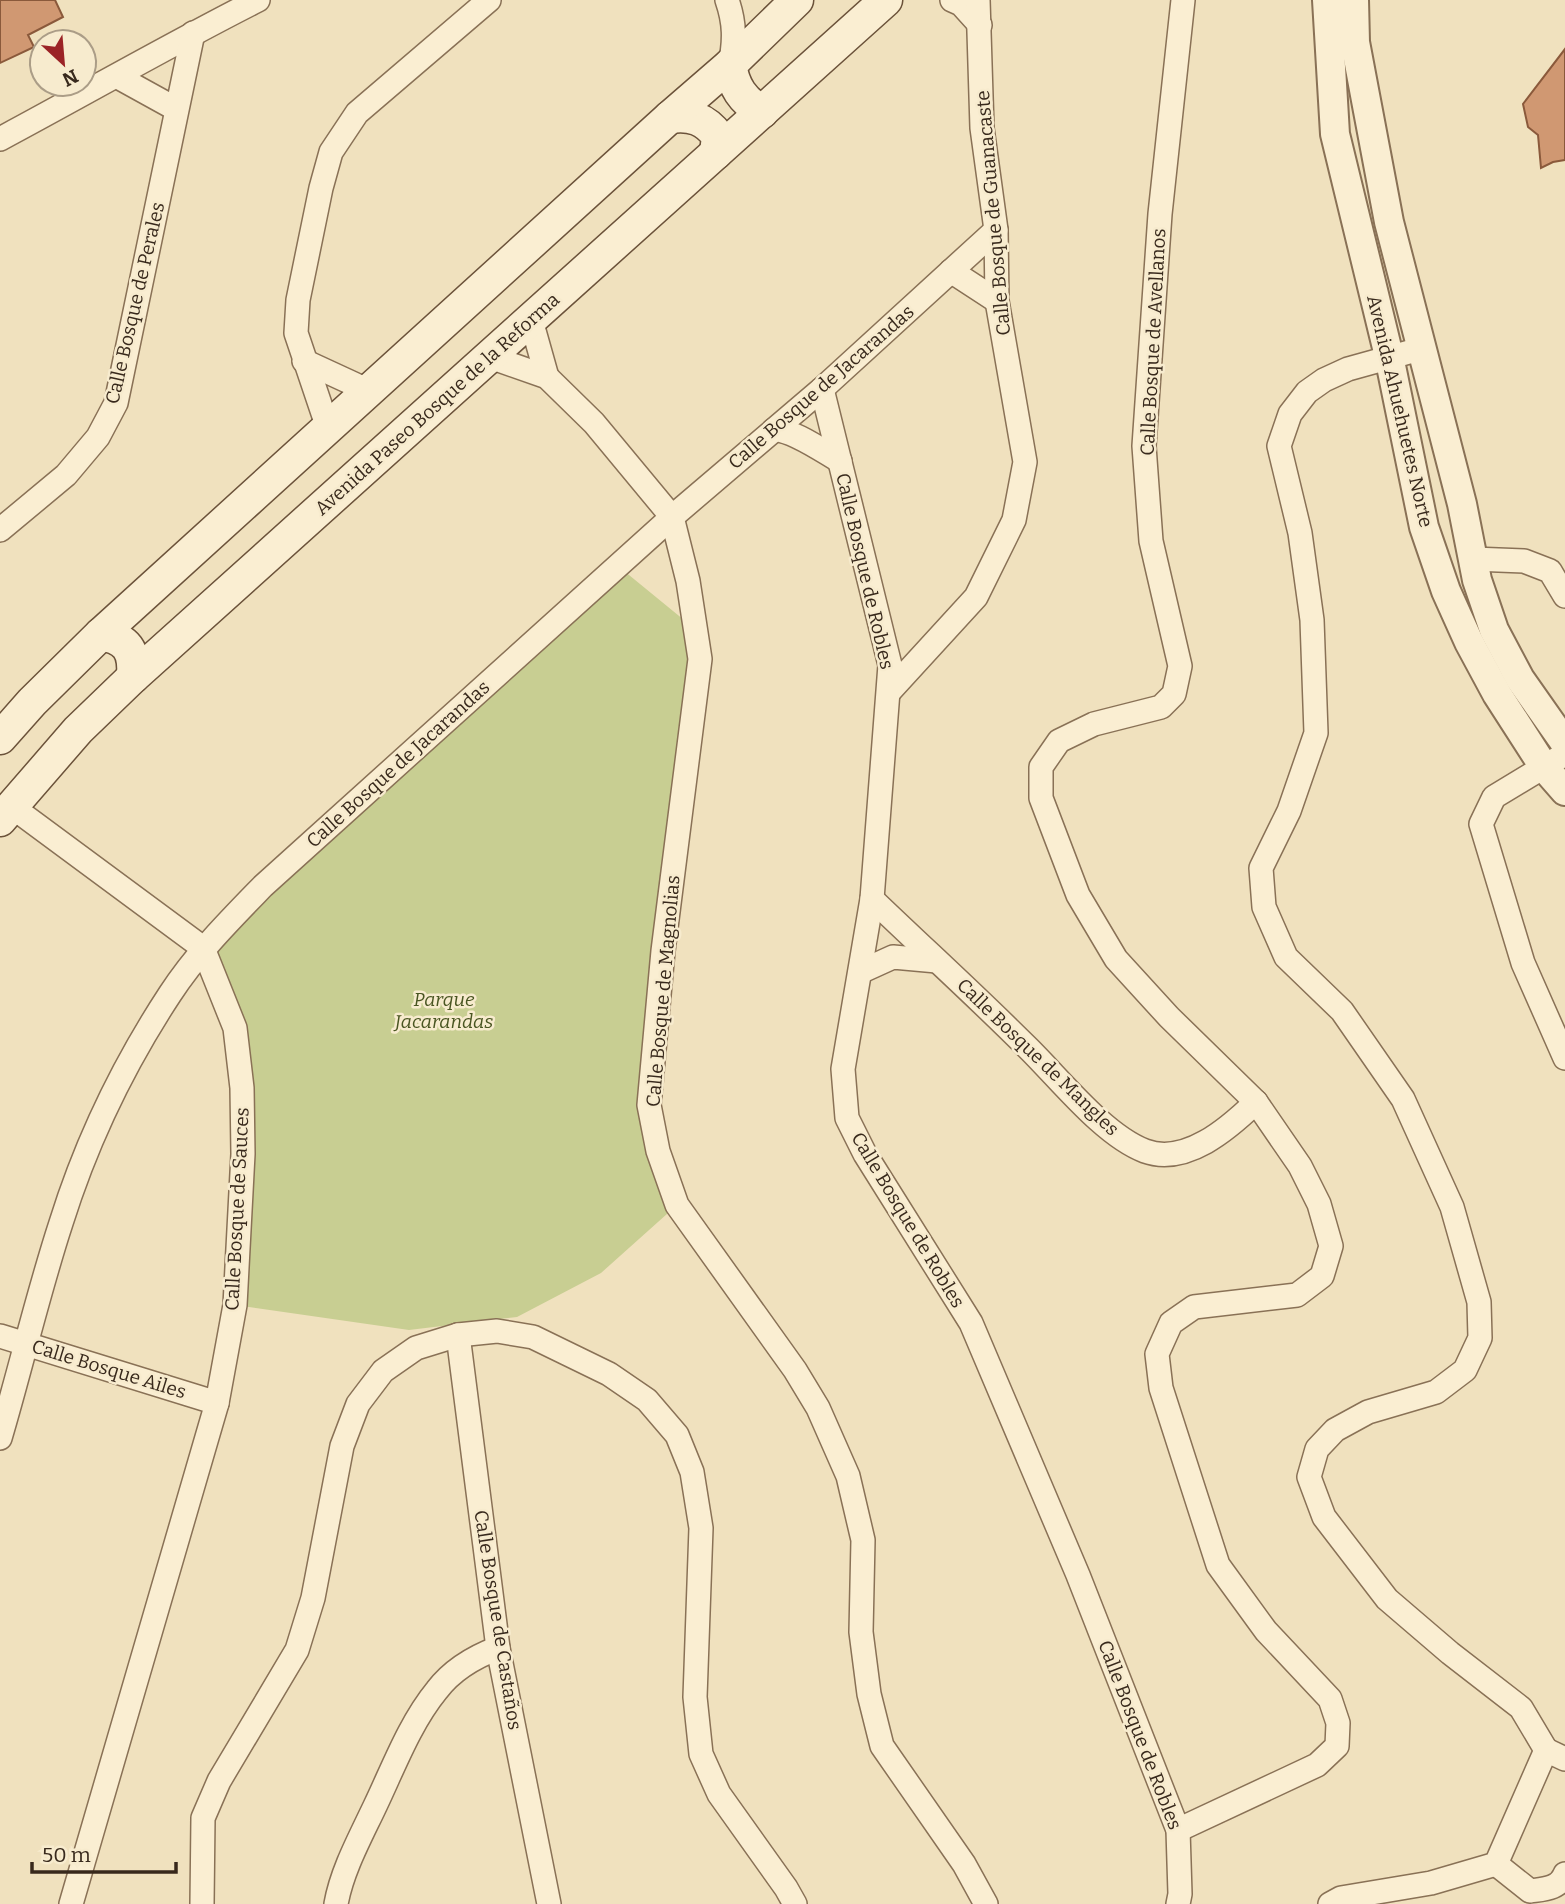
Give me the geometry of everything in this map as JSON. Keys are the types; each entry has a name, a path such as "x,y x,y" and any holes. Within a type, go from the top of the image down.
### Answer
{"main road":[{"path":"0,738 32,702 101,635 730,65 797,0"},
{"name":"Avenida Paseo Bosque de la Reforma","path":"5,813 78,730 133,677 886,0"},
{"path":"730,65 738,91 748,104 762,112"},
{"path":"670,117 686,115 709,123 718,136 716,153"},
{"path":"145,596 147,611 154,624 167,632 182,634"},
{"path":"101,635 116,637 128,647 134,661 133,677"}],"street":[{"path":"0,139 258,0"},
{"path":"328,428 296,334 298,300 331,152 357,113 489,0"},
{"path":"727,0 733,17 735,41 730,65"},
{"path":"952,0 961,4 980,26"},
{"name":"Calle Bosque de Guanacaste","path":"889,692 976,597 1014,520 1025,462 996,301 996,230 982,128 978,0"},
{"name":"Calle Bosque de Avellanos","path":"1178,1830 1317,1765 1336,1746 1338,1723 1330,1699 1266,1630 1218,1564 1161,1388 1157,1354 1171,1323 1194,1307 1297,1295 1322,1276 1331,1246 1319,1204 1300,1166 1256,1102 1116,959 1078,895 1041,798 1041,768 1059,741 1094,724 1161,707 1174,694 1180,666 1151,541 1144,446 1160,214 1183,0"},
{"name":"Avenida Ahuehuetes Norte","path":"1326,0 1335,134 1389,356 1424,527 1446,591 1469,642 1497,694 1555,761 1565,791"},
{"name":"Avenida Ahuehuetes Norte","path":"1354,0 1355,41 1389,222 1462,504 1477,580 1494,631 1520,679 1565,743"},
{"name":"Calle Bosque de Perales","path":"0,530 66,475 98,437 116,402 193,33"},
{"path":"118,77 176,109"},
{"name":"Calle Bosque de Jacarandas","path":"0,1437 61,1223 101,1121 132,1054 204,948 263,886 672,517 822,389 996,230"},
{"path":"951,271 996,301"},
{"name":"Calle Bosque de Magnolias","path":"531,320 547,377"},
{"path":"1330,1904 1341,1898 1431,1884 1496,1864 1555,1754 1521,1708 1450,1653 1387,1599 1324,1517 1309,1477 1317,1449 1335,1430 1368,1412 1436,1392 1465,1370 1480,1338 1479,1301 1452,1207 1403,1099 1342,1011 1286,957 1264,908 1261,868 1289,811 1316,733 1310,607 1300,533 1279,446 1290,414 1307,392 1324,380 1389,356 1420,349"},
{"name":"Calle Bosque de Magnolias","path":"490,357 547,377 594,423 672,517 688,581 700,660 663,951 649,1105 658,1152 677,1205 795,1370 818,1408 848,1476 863,1540 861,1632 869,1694 882,1746 964,1864 986,1904"},
{"path":"304,361 369,391"},
{"name":"Calle Bosque de Robles","path":"822,389 890,665 872,899 843,1069 847,1118 865,1154 971,1323 1078,1575 1178,1830 1178,1904"},
{"name":"Calle Bosque de Robles","path":"774,430 780,429 804,440 840,461"},
{"path":"1473,559 1524,561 1550,571 1565,596"},
{"path":"883,636 909,645 932,645"},
{"path":"1555,761 1493,797 1481,824 1523,964 1565,1058"},
{"path":"5,813 204,948"},
{"name":"Calle Bosque de Mangles","path":"872,899 1026,1045 1110,1130 1146,1151 1172,1154 1204,1144 1230,1127 1256,1102"},
{"name":"Calle Bosque de Sauces","path":"71,1904 217,1403 236,1305 243,1154 242,1088 234,1028 204,948"},
{"path":"860,972 893,957 937,961"},
{"path":"202,1904 203,1818 219,1781 297,1650 313,1598 342,1446 358,1404 383,1371 416,1348 458,1335 497,1331 533,1337 609,1374 648,1401 677,1435 692,1472 701,1528 695,1697 701,1754 719,1794 795,1904"},
{"name":"Calle Bosque de Castaños","path":"458,1335 498,1648 549,1904"},
{"name":"Calle Bosque Ailes","path":"0,1336 217,1403"},
{"path":"336,1904 356,1848 403,1747 427,1704 442,1684 460,1667 498,1648"},
{"path":"1496,1864 1530,1891 1547,1889 1562,1882 1565,1874"}],"green space":[{"name":"Parque Jacarandas","path":"618,566 695,629 649,1105 677,1205 601,1273 517,1317 409,1330 235,1305 241,1080 203,948"}],"building":[{"path":"0,0 55,0 63,17 42,28 28,28 28,50 0,63"},
{"path":"1565,49 1565,160 1541,168 1538,135 1528,127 1523,104"}]}
